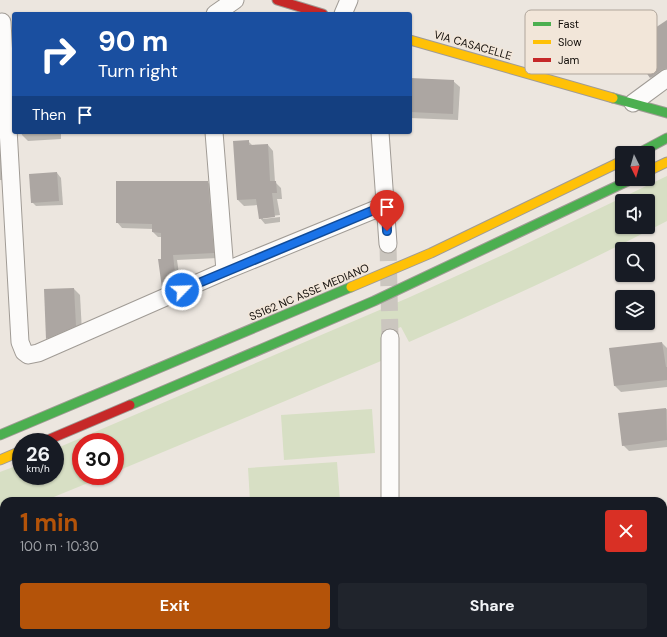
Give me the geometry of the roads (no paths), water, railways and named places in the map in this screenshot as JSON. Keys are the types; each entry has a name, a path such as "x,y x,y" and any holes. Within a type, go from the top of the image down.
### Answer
{"main road":[{"path":"277,0 316,12"},
{"name":"VIA CASACELLE","path":"412,41 525,72"},
{"name":"VIA CASACELLE","path":"530,74 667,113"},
{"path":"653,146 667,138"},
{"path":"655,168 667,162"},
{"name":"SS162 NC ASSE MEDIANO","path":"0,435 431,253 615,164"},
{"path":"64,433 374,301 617,186"},
{"path":"0,460 12,455"}],"street":[{"path":"218,12 235,0"},
{"path":"344,12 349,0"},
{"path":"2,22 20,342 24,352 28,355 38,353 225,271 386,205"},
{"path":"633,103 667,78"},
{"path":"214,134 225,271"},
{"path":"380,134 388,244"},
{"path":"390,338 390,497"}],"tunnel":[{"path":"388,244 390,338"}]}
